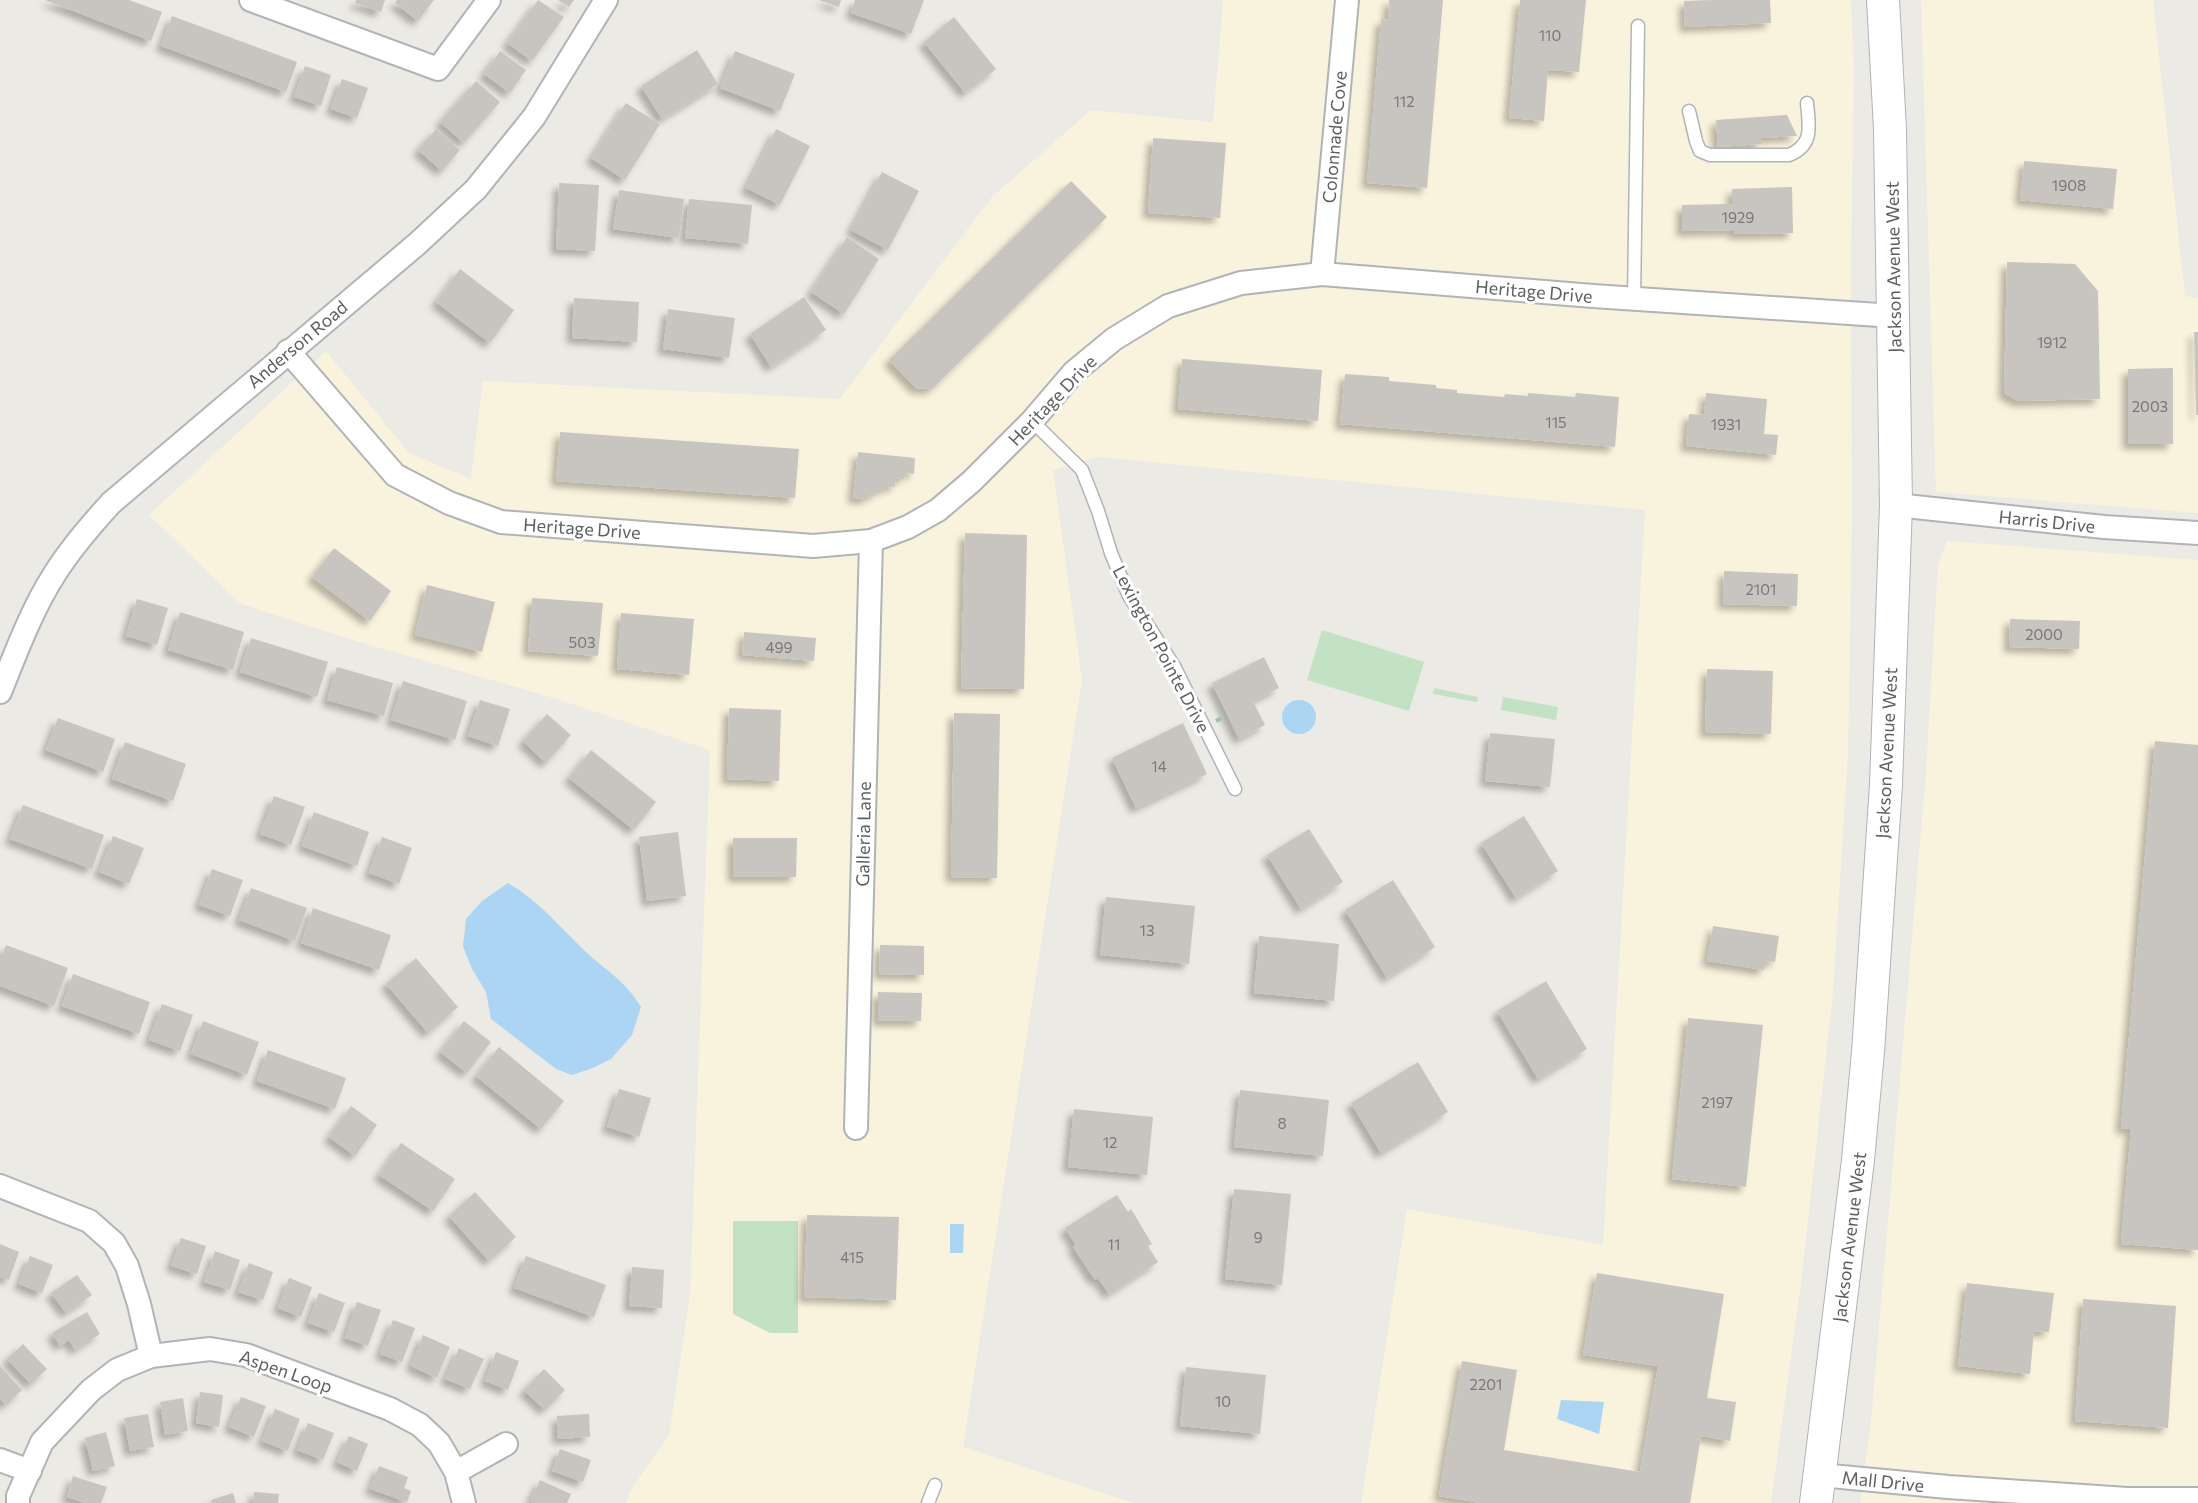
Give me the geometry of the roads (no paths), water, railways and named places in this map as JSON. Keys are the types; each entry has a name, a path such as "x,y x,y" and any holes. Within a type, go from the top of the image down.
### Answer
{"main road":[{"name":"Jackson Avenue West","path":"1818,1489 1856,1177 1868,1052 1886,785 1896,505 1890,129 1884,0"}],"street":[{"path":"251,0 438,69 489,0"},
{"name":"Anderson Road","path":"0,692 52,577 79,538 111,503 417,244 476,189 534,117 606,0"},
{"name":"Colonnade Cove","path":"1322,274 1347,0"},
{"name":"Heritage Drive","path":"288,351 395,475 449,503 501,522 813,546 871,541 908,527 938,510 961,491 1032,421 1074,372 1114,339 1168,306 1241,283 1322,274 1634,299 1894,316"},
{"name":"Harris Drive","path":"1896,505 2104,527 2198,533"},
{"name":"Galleria Lane","path":"856,1128 871,541"},
{"path":"0,1186 89,1221 114,1244 127,1266 139,1304 151,1356"},
{"name":"Aspen Loop","path":"18,1503 18,1496 42,1442 91,1390 117,1370 151,1356 210,1349 246,1355 379,1405 420,1425 439,1443 456,1472 464,1503"},
{"path":"456,1472 506,1444"},
{"path":"0,1460 30,1471"},
{"name":"Mall Drive","path":"1818,1489 1948,1488 2127,1499 2198,1499"}],"lane":[{"path":"1634,299 1638,26"},
{"path":"1689,111 1696,141 1701,151 1710,155 1789,155 1799,151 1807,142 1809,129 1807,104"},
{"name":"Lexington Pointe Drive","path":"1032,421 1083,470 1111,553 1129,596 1174,666 1235,789"},
{"path":"928,1503 935,1485"}],"water":[{"path":"1299,700 1311,705 1316,717 1311,729 1299,734 1287,729 1282,717 1287,705"},
{"path":"508,883 539,906 622,983 641,1007 632,1035 611,1059 572,1075 556,1069 491,1019 486,992 472,969 463,946 466,919 482,901"},
{"path":"950,1224 964,1224 963,1253 950,1253"},
{"path":"1561,1400 1604,1402 1599,1434 1557,1419"}]}
